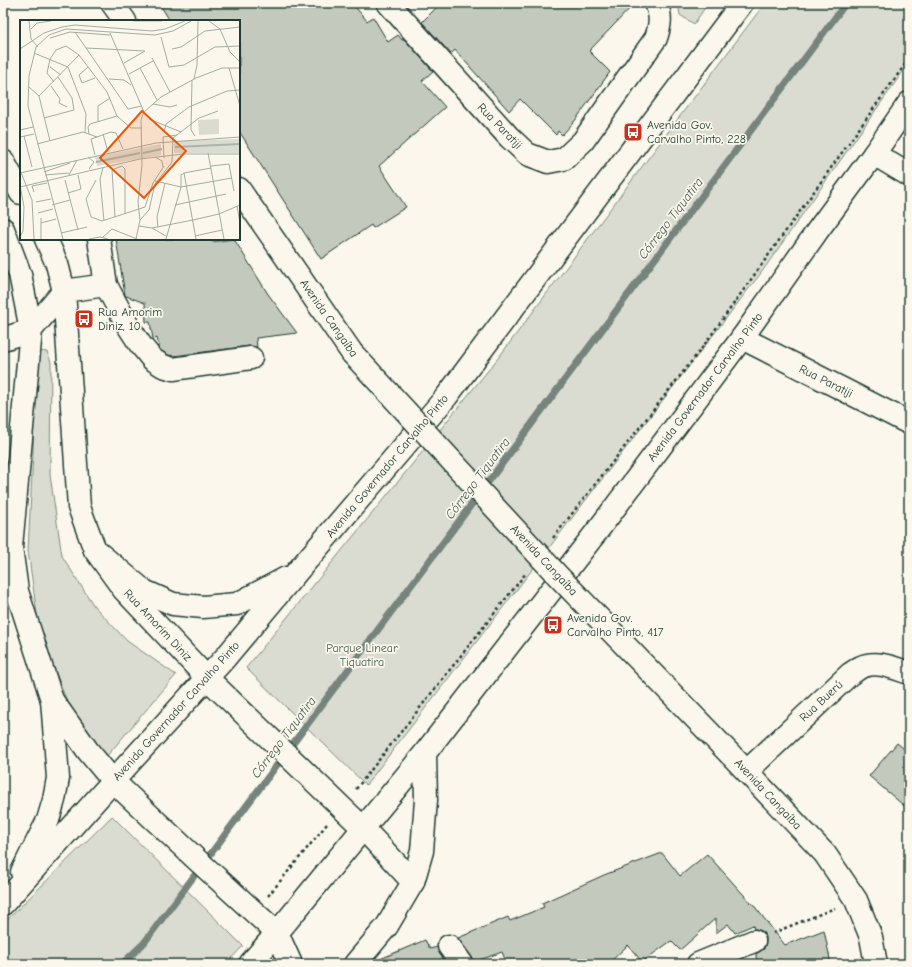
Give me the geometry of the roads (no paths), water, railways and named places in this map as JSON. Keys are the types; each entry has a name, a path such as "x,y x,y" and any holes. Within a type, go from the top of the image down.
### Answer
{"main road":[{"path":"112,3 124,20"},
{"name":"Rua Paratiji","path":"388,3 509,136 528,154 548,162 564,159 583,141 656,38 660,24 657,5"},
{"name":"Avenida Governador Carvalho Pinto","path":"6,902 121,787 207,678 447,396 742,3"},
{"name":"Avenida Governador Carvalho Pinto","path":"250,964 277,934 425,753 592,538 742,338 909,103"},
{"path":"874,154 909,175"},
{"path":"3,161 20,191"},
{"name":"Avenida Cangaíba","path":"240,190 352,353 559,577 747,771 825,854 856,900 871,937 876,964"},
{"path":"3,228 20,274 31,330 11,546 17,591 52,700 58,778 54,800 48,820 6,902"},
{"name":"Rua Amorim Diniz","path":"46,240 57,264 64,291 79,506 95,550 124,590 207,678 363,828 413,882"},
{"path":"99,240 106,285 127,324 152,359 163,366 173,369 251,358"},
{"path":"3,339 31,330 64,291 106,285"},
{"name":"Rua Paratiji","path":"742,338 909,423"},
{"path":"95,550 144,591 173,604 188,606 203,607 237,604 296,573"},
{"name":"Rua Buerú","path":"747,771 850,674 861,667 872,664 887,666 909,673"},
{"path":"52,700 88,750 121,787 261,907 277,934 291,964"},
{"path":"354,964 387,926 413,882 422,851 426,800 425,753"},
{"path":"698,964 754,941"},
{"path":"449,946 462,964"}],"waterway":[{"name":"Córrego Tiquatira","path":"122,964 144,943 846,3"}],"place":[{"name":"Avenida Gov. Carvalho Pinto, 228","path":"633,132"},
{"name":"Rua Amorim Diniz, 10","path":"84,319"},
{"name":"Avenida Gov. Carvalho Pinto, 417","path":"553,625"}],"park label":[{"name":"Parque Linear Tiquatira","path":"362,655"}]}
